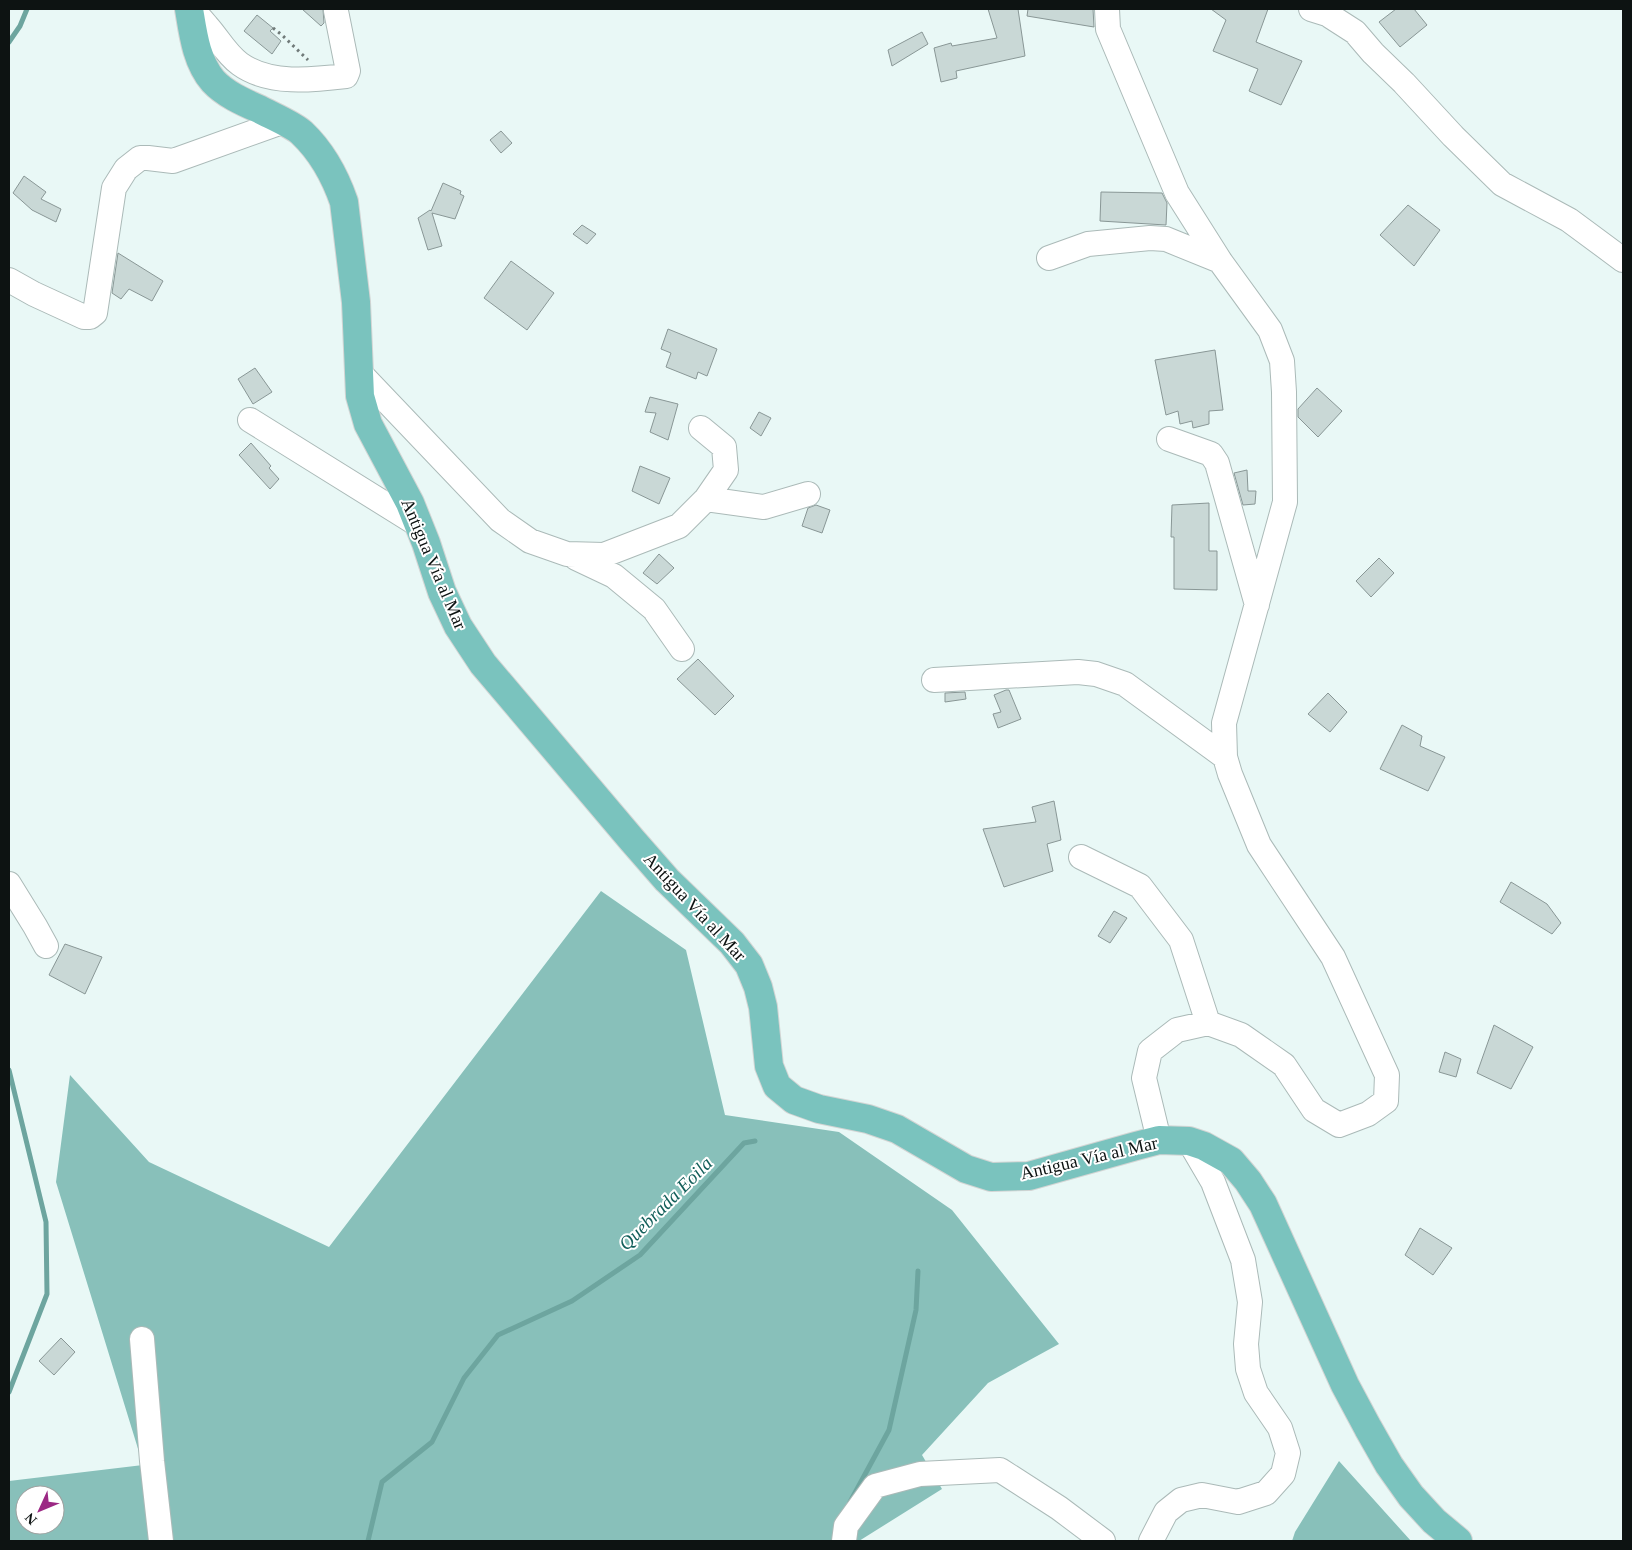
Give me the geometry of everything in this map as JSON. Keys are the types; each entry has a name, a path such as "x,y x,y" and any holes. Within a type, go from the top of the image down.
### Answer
{"main road":[{"name":"Antigua Vía al Mar","path":"190,9 194,36 202,64 214,82 236,99 301,132 330,169 344,202 356,302 360,396 368,424 410,503 426,543 442,592 458,626 483,664 667,880 732,942 749,965 758,987 763,1007 769,1066 777,1086 794,1100 819,1108 868,1119 897,1129 966,1169 992,1176 1030,1176 1159,1140 1189,1141 1204,1146 1231,1161 1248,1181 1263,1204 1345,1385 1389,1465 1411,1496 1434,1521 1458,1541"}],"street":[{"path":"190,9 208,26 240,64 254,72 273,78 300,79 346,76 348,71 336,11"},
{"path":"1107,9 1108,29 1177,193 1220,261 1270,330 1282,361 1285,502 1224,724 1225,758 1259,845 1333,957 1387,1075 1386,1101 1368,1114 1339,1125 1314,1110 1284,1065 1241,1035 1208,1023 1177,1030 1150,1051 1144,1078 1159,1140"},
{"path":"1311,9 1327,14 1355,32 1453,136 1502,184 1569,220 1623,260"},
{"path":"9,280 84,317 90,317 95,313 114,188 126,169 140,158 173,161 282,122"},
{"path":"1050,258 1088,244 1150,238 1166,239 1220,261"},
{"path":"358,371 500,520 530,541 567,554 614,576 654,609 682,649"},
{"path":"250,420 418,524"},
{"path":"567,554 604,555 678,526 706,499 726,470 724,447 700,428"},
{"path":"1169,439 1210,454 1217,463 1257,605"},
{"path":"706,499 764,507 808,494"},
{"path":"934,680 1078,672 1096,674 1125,684 1225,758"},
{"path":"1081,857 1140,886 1181,940 1208,1023"},
{"path":"9,884 46,946"},
{"path":"1151,1541 1166,1512 1181,1500 1202,1495 1238,1502 1266,1493 1284,1474 1288,1453 1280,1428 1256,1394 1248,1369 1246,1344 1250,1302 1243,1260 1213,1182 1189,1141"},
{"path":"142,1339 161,1541"},
{"path":"844,1541 846,1526 875,1486 920,1474 1000,1470 1059,1508 1103,1541"}],"path":[{"path":"272,28 306,57 323,78"}],"shaded area":[{"path":"601,891 686,950 725,1115 839,1132 952,1210 1059,1344 988,1383 922,1455 942,1489 859,1541 9,1541 9,1481 143,1465 56,1182 70,1075 149,1162 329,1247"},
{"path":"1339,1461 1411,1541 1292,1541 1295,1532"}],"building":[{"path":"302,9 323,9 324,23 321,26"},
{"path":"988,9 1018,9 1025,56 956,71 957,78 941,82 934,48 951,43 952,46 997,38"},
{"path":"1028,9 1093,9 1094,27 1027,16"},
{"path":"1211,9 1268,9 1256,42 1302,61 1281,105 1249,91 1258,69 1213,51 1226,20"},
{"path":"1396,9 1414,9 1427,25 1400,47 1379,22"},
{"path":"257,15 273,28 270,31 281,41 272,54 244,31"},
{"path":"922,32 928,44 892,66 888,50"},
{"path":"501,131 512,143 501,153 490,140"},
{"path":"24,176 46,192 41,199 61,209 56,222 32,210 13,193"},
{"path":"443,183 461,191 460,194 464,196 455,219 432,213 442,246 428,250 418,218 431,211"},
{"path":"1101,192 1162,193 1167,203 1166,225 1100,221"},
{"path":"1408,205 1440,230 1414,266 1380,235"},
{"path":"582,225 596,234 587,244 573,234"},
{"path":"118,253 163,281 152,301 129,289 121,299 112,293"},
{"path":"511,261 554,293 527,330 484,298"},
{"path":"668,329 717,349 707,376 698,372 696,379 666,367 671,353 661,349"},
{"path":"1215,350 1223,410 1209,411 1209,424 1193,428 1192,421 1180,424 1178,411 1166,415 1155,360"},
{"path":"255,368 272,392 253,404 238,379"},
{"path":"1317,388 1342,411 1318,437 1298,417 1298,409"},
{"path":"650,397 678,404 668,440 650,432 656,413 645,412"},
{"path":"759,412 771,418 761,436 750,428"},
{"path":"251,443 271,466 269,468 279,479 270,489 239,455"},
{"path":"640,466 670,478 659,504 632,491"},
{"path":"1247,470 1248,491 1256,491 1255,504 1243,505 1234,473"},
{"path":"1209,503 1209,551 1217,551 1217,590 1174,589 1174,537 1171,537 1172,505"},
{"path":"816,505 830,510 822,533 802,526 808,508"},
{"path":"659,554 674,568 657,584 643,573"},
{"path":"1379,558 1394,573 1371,597 1356,581"},
{"path":"698,659 734,696 715,715 677,679"},
{"path":"1009,690 1021,719 998,728 993,714 1001,712 994,695"},
{"path":"965,692 966,699 945,702 945,693"},
{"path":"1328,693 1347,712 1330,732 1308,714"},
{"path":"1402,725 1422,736 1420,746 1445,757 1428,791 1380,769"},
{"path":"1054,801 1061,840 1047,844 1053,871 1004,887 983,829 1036,822 1032,807"},
{"path":"1511,882 1547,904 1561,923 1552,934 1500,902"},
{"path":"1114,911 1127,918 1110,943 1098,936"},
{"path":"65,944 102,957 85,994 49,975"},
{"path":"1494,1025 1533,1047 1511,1089 1477,1073"},
{"path":"1445,1052 1461,1059 1456,1077 1439,1072"},
{"path":"1420,1228 1452,1248 1433,1275 1405,1255"},
{"path":"61,1338 75,1352 54,1375 39,1361"}],"waterway":[{"path":"9,42 20,26 27,9"},
{"path":"9,1070 46,1222 47,1294 9,1392"},
{"name":"Quebrada Eoila","path":"368,1541 382,1482 432,1442 464,1378 498,1335 572,1301 640,1255 744,1143 755,1141"},
{"path":"850,1502 889,1430 916,1310 918,1271"}]}
